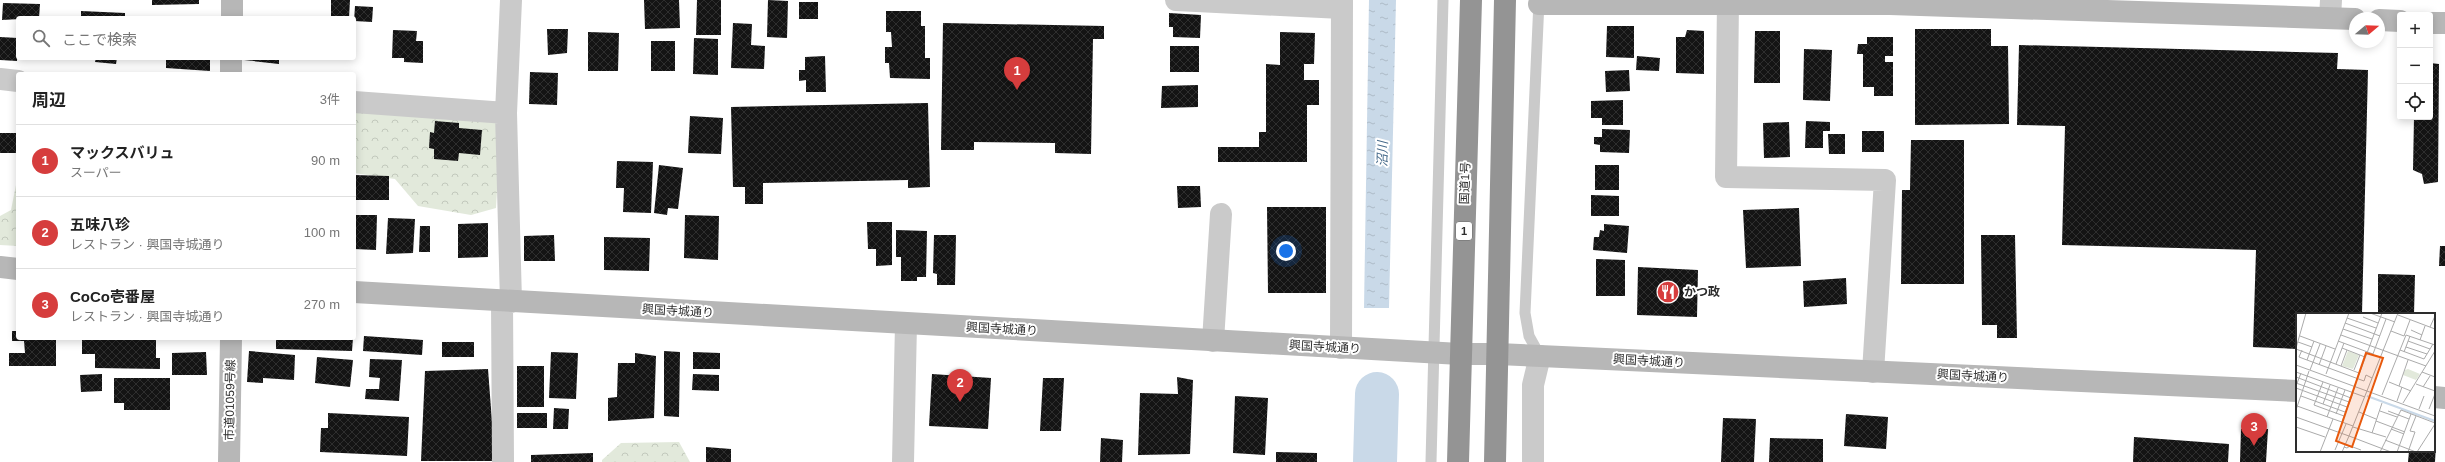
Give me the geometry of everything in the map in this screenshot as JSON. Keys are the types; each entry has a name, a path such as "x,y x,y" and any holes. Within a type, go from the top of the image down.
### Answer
{"highway":[{"name":"国道1号","path":"1458,462 1471,0"},
{"path":"1495,462 1504,0"}],"main road":[{"path":"232,0 232,16"},
{"path":"1539,2 1890,2 2331,9 2349,16"},
{"path":"2385,20 2397,21"},
{"path":"2433,23 2445,23"},
{"path":"231,60 231,72"},
{"path":"0,267 16,269"},
{"name":"興国寺城通り","path":"356,292 506,302 1434,353 1498,354 2296,391"},
{"name":"市道01059号線","path":"229,462 231,340"},
{"path":"2435,397 2445,398"}],"street":[{"path":"503,462 506,302 506,113 511,0"},
{"path":"1176,0 1342,4 1341,348"},
{"path":"1728,2 1726,177 1885,180 1873,372"},
{"path":"0,80 16,80"},
{"path":"356,102 506,113"},
{"path":"1213,341 1221,214"},
{"path":"903,462 906,324"},
{"path":"1533,462 1533,385 1540,356"}],"lane":[{"path":"1431,462 1443,0"},
{"path":"1539,2 1525,313 1529,336 1540,356"}],"green space":[{"path":"356,105 496,119 499,159 496,208 471,215 418,206 395,179 356,173"},
{"path":"16,185 16,246 0,245 0,216 11,210"},
{"path":"679,442 690,462 602,462 602,460 621,443"}],"water":[{"path":"1369,0 1396,0 1389,308 1364,308"}],"building":[{"path":"152,0 199,0 199,4 152,5"},
{"path":"331,0 350,0 349,16 331,16"},
{"path":"644,0 679,0 680,28 645,29"},
{"path":"697,0 721,0 721,35 696,35"},
{"path":"768,0 788,1 787,38 767,37"},
{"path":"799,2 818,2 818,19 799,19"},
{"path":"3,3 40,4 39,16 16,16 16,19 2,20"},
{"path":"355,6 373,7 372,22 356,21 356,16 354,16"},
{"path":"81,11 125,13 125,16 81,16"},
{"path":"886,11 921,11 921,26 925,26 925,58 930,58 930,79 890,78 889,63 885,63 885,47 892,47 891,32 886,32"},
{"path":"1169,13 1201,15 1200,38 1173,37 1173,27 1169,27"},
{"path":"733,23 752,24 751,45 765,46 764,69 731,68"},
{"path":"943,23 1104,26 1104,39 1093,39 1091,154 1055,153 1055,143 974,142 974,150 941,150"},
{"path":"1607,26 1634,26 1634,58 1606,57"},
{"path":"547,29 568,29 567,53 548,55"},
{"path":"1915,29 1991,29 1991,46 2008,46 2009,124 1915,125"},
{"path":"393,30 417,31 416,41 423,41 423,63 404,62 404,58 392,58"},
{"path":"1687,30 1704,31 1704,74 1676,73 1676,37 1685,37"},
{"path":"1755,31 1780,31 1780,83 1754,83"},
{"path":"588,32 619,33 618,71 588,71"},
{"path":"1280,32 1315,33 1314,64 1304,64 1304,80 1319,80 1319,105 1307,105 1307,162 1218,162 1218,147 1259,147 1259,132 1266,132 1266,64 1280,65"},
{"path":"0,37 16,38 17,61 0,60"},
{"path":"1867,37 1893,37 1893,56 1885,56 1885,62 1893,62 1893,96 1874,96 1874,87 1863,87 1863,54 1857,54 1858,44 1867,44"},
{"path":"694,38 718,39 718,75 693,74"},
{"path":"651,41 675,41 675,71 651,71"},
{"path":"2019,45 2338,53 2337,69 2368,70 2362,313 2296,313 2296,349 2253,347 2256,250 2062,245 2065,126 2017,125"},
{"path":"1170,46 1199,46 1199,72 1170,72"},
{"path":"1804,49 1832,50 1830,101 1803,100"},
{"path":"825,56 826,92 806,92 806,80 799,81 799,70 805,70 805,57"},
{"path":"1637,56 1660,58 1659,71 1636,70"},
{"path":"96,60 117,60 116,64 95,62"},
{"path":"166,60 210,60 210,71 166,68"},
{"path":"244,60 279,60 279,64"},
{"path":"2433,63 2439,64 2438,182 2424,184 2422,174 2413,170 2414,120 2433,120"},
{"path":"1629,70 1630,91 1606,92 1605,71"},
{"path":"530,72 558,73 557,105 529,104"},
{"path":"1198,85 1198,107 1161,108 1162,86"},
{"path":"1623,100 1623,125 1602,125 1602,118 1591,118 1591,101"},
{"path":"928,103 930,187 908,188 908,180 763,183 763,204 745,204 745,187 733,187 731,107"},
{"path":"690,116 723,118 721,154 688,153"},
{"path":"435,121 459,123 459,128 482,130 480,155 459,153 458,161 434,159 434,149 429,148 430,132 434,133"},
{"path":"1806,121 1830,122 1830,131 1823,131 1823,148 1805,148"},
{"path":"1789,122 1790,157 1764,158 1763,123"},
{"path":"1602,129 1630,130 1629,153 1600,152 1600,145 1594,144 1594,137 1602,137"},
{"path":"1862,131 1884,131 1884,152 1862,152"},
{"path":"0,133 16,133 16,153 0,153"},
{"path":"1828,134 1845,134 1845,154 1829,154"},
{"path":"1911,140 1964,140 1964,284 1901,284 1902,190 1910,190"},
{"path":"617,161 653,162 651,213 623,212 624,188 616,188"},
{"path":"659,165 683,168 678,209 668,208 667,215 654,213"},
{"path":"1595,165 1619,165 1619,190 1595,190"},
{"path":"356,175 389,176 389,200 356,200"},
{"path":"1177,186 1200,186 1201,207 1178,208"},
{"path":"1591,195 1619,196 1619,216 1591,216"},
{"path":"1267,207 1326,207 1326,293 1268,293"},
{"path":"1799,208 1801,266 1746,268 1743,210"},
{"path":"356,215 377,215 376,250 356,249"},
{"path":"685,215 719,216 718,260 684,258"},
{"path":"388,218 415,219 413,253 386,254"},
{"path":"867,222 892,222 892,265 876,266 876,249 868,249"},
{"path":"488,223 488,257 458,258 458,224"},
{"path":"1604,224 1629,226 1627,253 1593,250 1594,237 1599,237 1600,230 1604,231"},
{"path":"420,226 430,226 430,252 419,252"},
{"path":"896,230 927,231 926,277 917,277 917,281 901,281 901,257 896,257"},
{"path":"554,235 555,261 524,261 524,236"},
{"path":"934,235 956,235 955,285 937,285 937,274 933,273"},
{"path":"1981,235 2015,235 2017,338 1997,338 1997,325 1982,325"},
{"path":"604,237 650,238 649,271 604,270"},
{"path":"2440,246 2445,246 2445,266 2439,266"},
{"path":"1596,259 1625,260 1625,296 1596,296"},
{"name":"かつ政","path":"1638,267 1698,270 1697,317 1637,315"},
{"path":"2378,274 2415,275 2414,313 2378,313"},
{"path":"1846,278 1847,304 1804,307 1803,281"},
{"path":"12,331 16,331 16,340 56,340 56,366 9,366 9,353 25,353 24,341 12,341"},
{"path":"364,336 423,340 422,355 363,351"},
{"path":"82,340 156,340 156,358 160,358 160,369 95,368 95,354 82,354"},
{"path":"276,340 353,340 352,351 276,349"},
{"path":"442,342 474,342 474,357 442,357"},
{"path":"249,351 295,355 294,380 263,378 263,383 247,382"},
{"path":"664,351 680,352 679,417 664,416"},
{"path":"206,352 207,375 172,375 172,353"},
{"path":"551,352 578,353 576,399 549,398"},
{"path":"693,352 720,353 720,369 693,369"},
{"path":"635,353 656,356 654,418 608,421 608,398 617,397 618,363 635,363"},
{"path":"317,357 353,360 350,387 315,383"},
{"path":"370,359 402,360 399,401 365,399 366,389 379,389 380,378 369,377"},
{"path":"517,366 544,366 544,407 517,407"},
{"path":"488,369 495,461 421,461 425,371"},
{"path":"102,374 102,391 81,392 80,375"},
{"path":"693,374 719,375 719,391 692,390"},
{"path":"932,374 991,378 988,429 929,426"},
{"path":"1177,377 1193,380 1190,454 1138,455 1140,393 1178,394"},
{"path":"114,378 170,378 170,410 124,410 124,403 114,403"},
{"path":"1043,378 1064,378 1061,431 1040,431"},
{"path":"1235,396 1268,398 1265,455 1233,453"},
{"path":"554,408 569,409 568,429 553,429"},
{"path":"328,413 409,417 407,456 320,452 321,428 328,428"},
{"path":"517,413 547,413 547,428 517,428"},
{"path":"1846,414 1888,417 1886,449 1844,446"},
{"path":"1723,418 1756,419 1754,462 1721,462"},
{"path":"2241,429 2268,429 2266,462 2240,462"},
{"path":"2134,437 2229,444 2228,462 2133,462"},
{"path":"1101,438 1123,440 1122,462 1100,462"},
{"path":"1770,438 1823,439 1823,462 1769,462"},
{"path":"2436,444 2435,462 2408,462 2409,452 2435,452"},
{"path":"706,447 731,449 731,462 706,462"},
{"path":"1276,452 1317,453 1317,462 1276,462"},
{"path":"593,453 593,462 531,462 531,455"}],"waterway":[{"name":"沼川","path":"1375,462 1377,394"}],"place":[{"name":"マックスバリュ","path":"1017,90"},
{"name":"かつ政","path":"1668,292"},
{"name":"五味八珍","path":"960,402"},
{"name":"CoCo壱番屋","path":"2254,446"}]}
